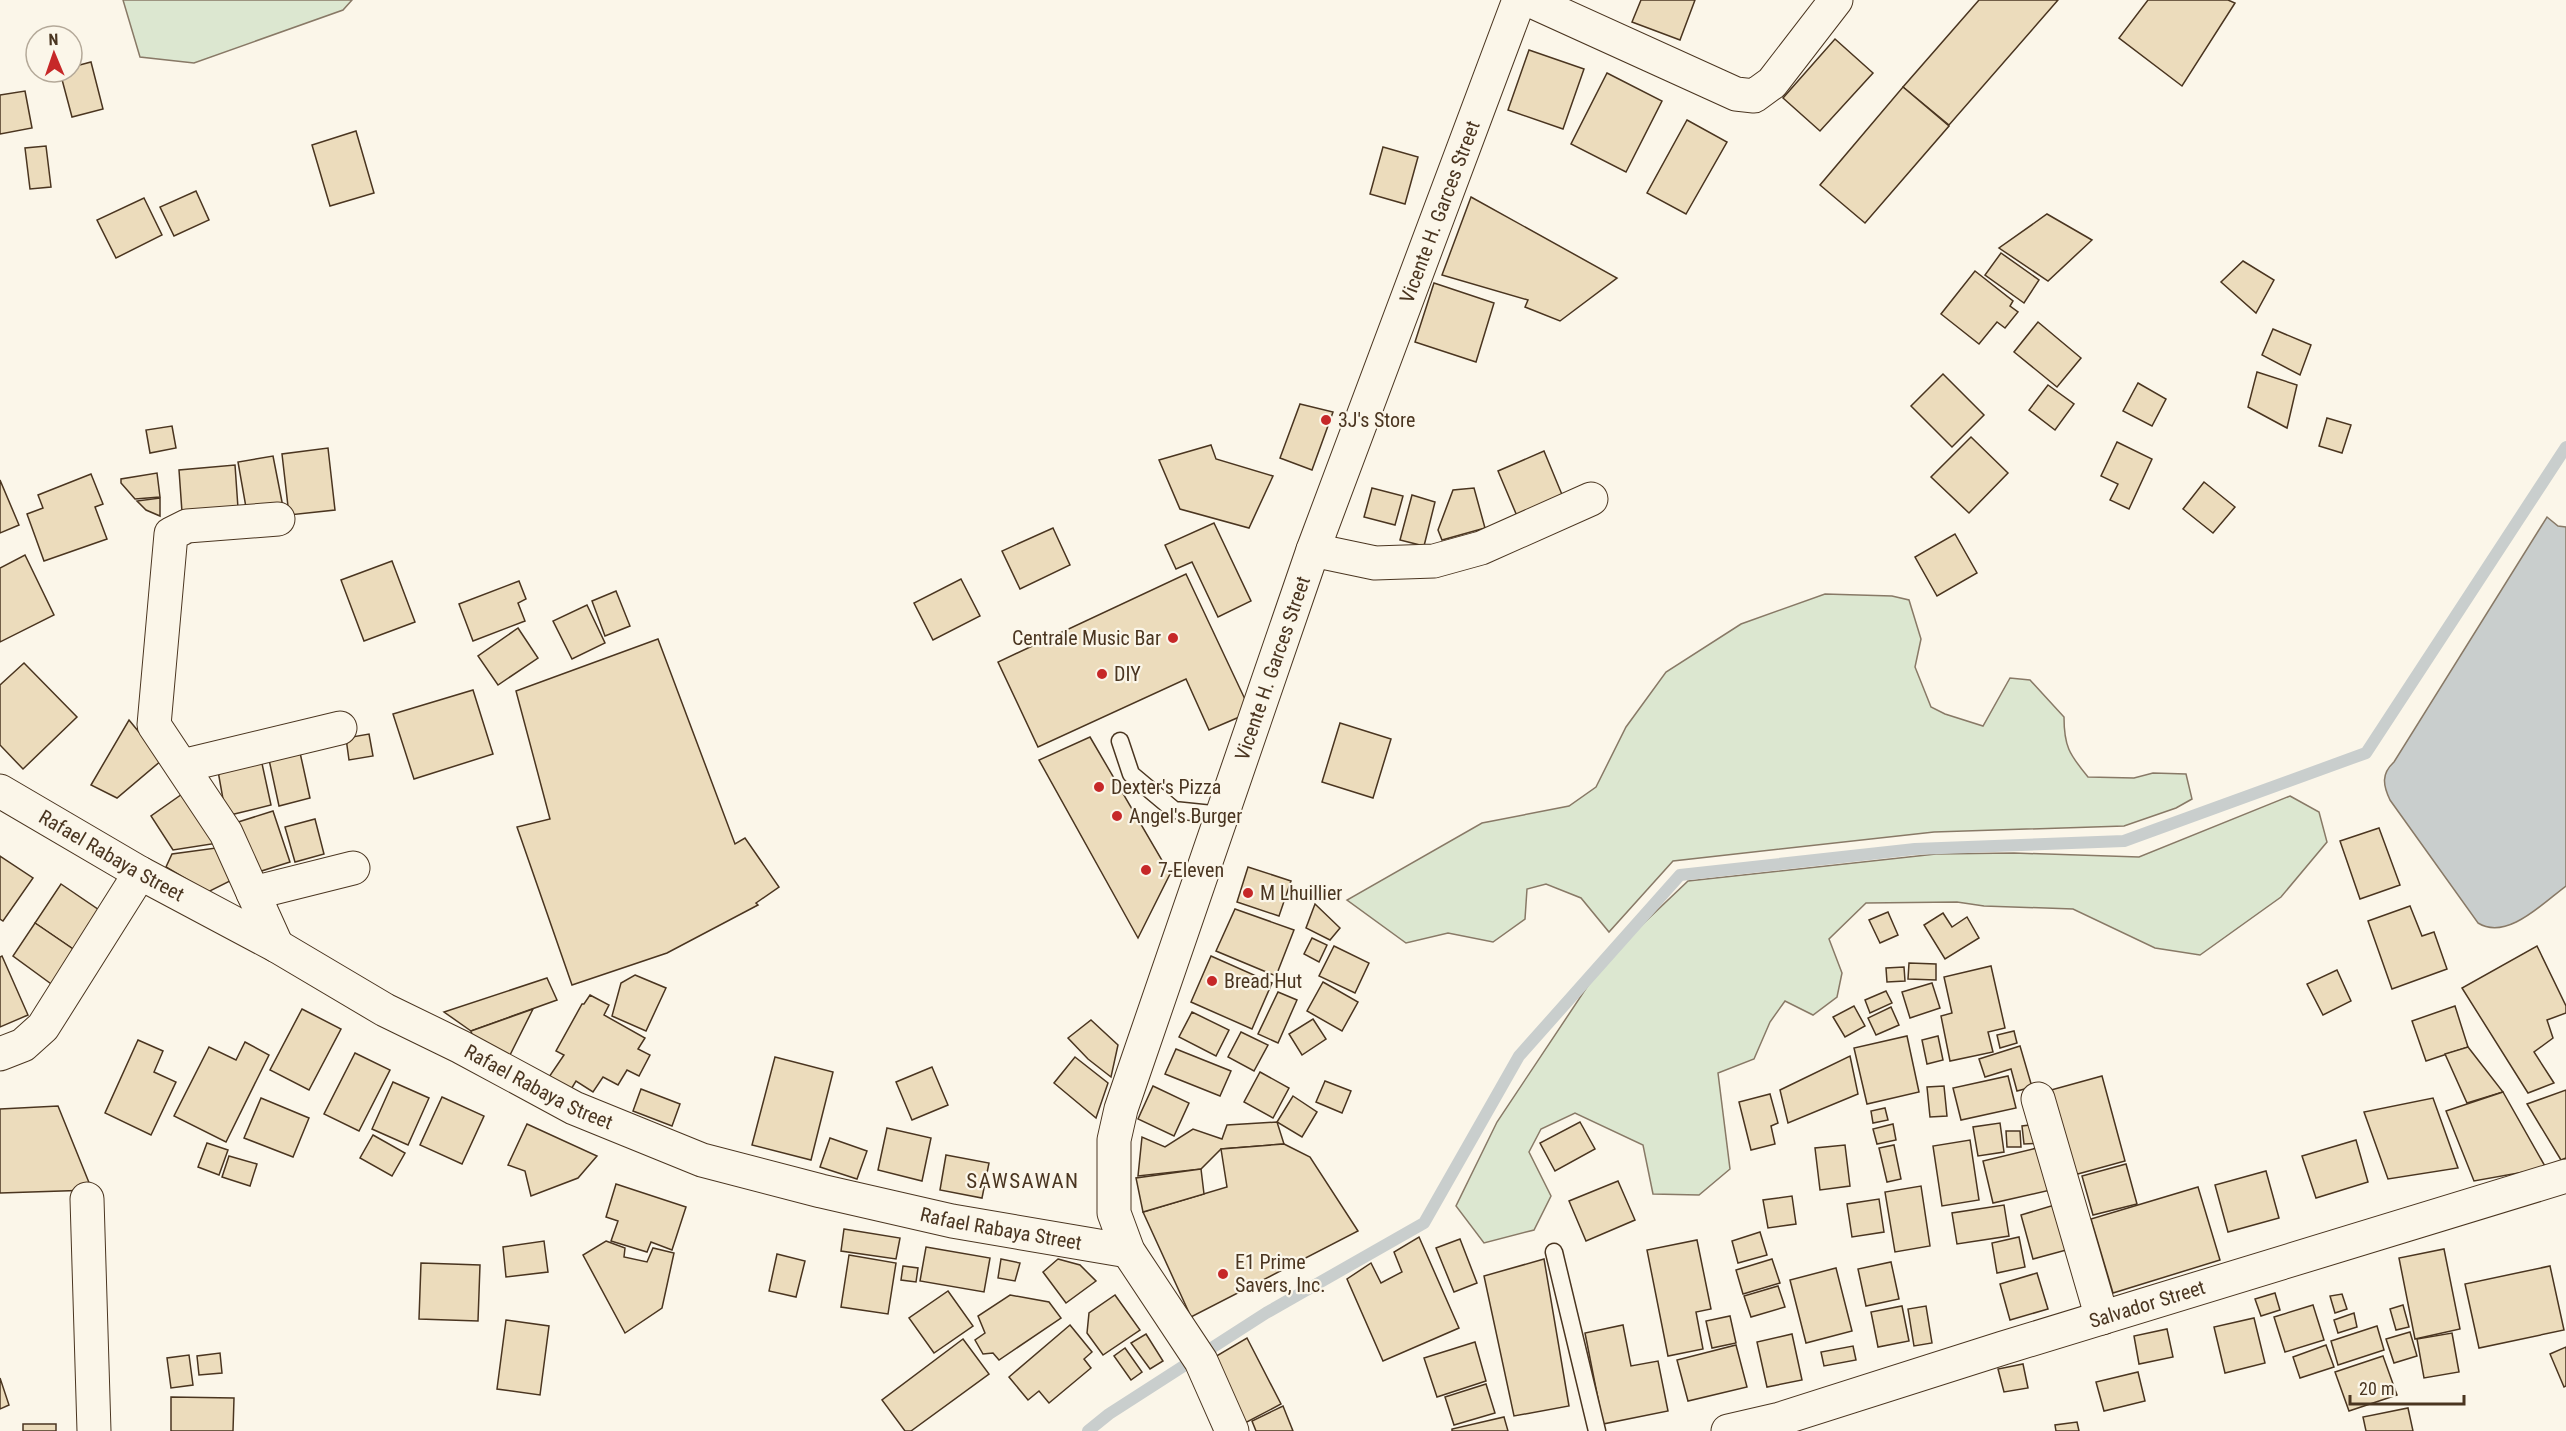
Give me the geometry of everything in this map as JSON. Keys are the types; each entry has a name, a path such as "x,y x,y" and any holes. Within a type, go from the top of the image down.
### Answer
{"street":[{"name":"Vicente H. Garces Street","path":"1232,1431 1196,1354 1128,1251 1114,1213 1114,1140 1121,1110 1312,550 1520,0"},
{"path":"1529,0 1736,94 1754,96 1772,83 1836,0"},
{"path":"1312,550 1375,563 1434,561 1481,548 1591,499"},
{"path":"277,946 226,833 154,725 169,537 175,530 187,526 278,519"},
{"path":"182,766 340,728"},
{"name":"Rafael Rabaya Street","path":"0,791 140,873 277,946 385,1010 461,1047 574,1108 702,1160 952,1221 1128,1251"},
{"path":"254,893 353,868"},
{"path":"0,1054 23,1045 43,1027 140,873"},
{"path":"2038,1099 2089,1267 2102,1318"},
{"name":"Salvador Street","path":"1728,1431 1784,1425 2102,1318 2566,1176"},
{"path":"87,1199 94,1431"}],"lane":[{"path":"1120,741 1131,774 1174,810 1222,814"},
{"path":"1554,1252 1597,1431"}],"green space":[{"path":"123,0 352,0 343,10 194,63 140,57"},
{"path":"1825,594 1892,596 1909,600 1921,639 1915,667 1931,707 1983,726 2010,678 2030,680 2064,717 2069,749 2088,777 2134,778 2153,773 2186,774 2192,799 2176,808 2124,826 1934,832 1673,861 1609,932 1581,898 1546,884 1527,889 1525,919 1493,942 1448,933 1406,943 1347,900 1482,823 1569,806 1596,787 1626,727 1666,672 1741,624"},
{"path":"2290,796 2319,812 2327,842 2281,897 2200,955 2155,948 2073,909 1984,906 1957,902 1866,903 1829,939 1842,973 1837,997 1813,1015 1785,1001 1770,1022 1754,1059 1718,1073 1730,1169 1699,1195 1653,1194 1643,1145 1575,1113 1541,1129 1529,1152 1551,1196 1534,1230 1484,1243 1456,1206 1497,1122 1605,960 1688,881 1936,854 2014,853 2139,857"}],"shaded area":[{"path":"2547,517 2558,526 2566,527 2566,886 2536,910 2513,924 2489,927 2478,923 2390,800 2384,780 2390,766"}],"building":[{"path":"1641,0 1695,0 1680,40 1632,22"},
{"path":"1979,0 2058,0 1949,125 1903,87"},
{"path":"2148,0 2228,0 2235,3 2182,86 2119,38"},
{"path":"1835,39 1873,73 1820,131 1783,98"},
{"path":"1529,50 1584,69 1563,129 1508,110"},
{"path":"91,62 103,109 72,117 63,84 84,84 84,64"},
{"path":"1607,73 1662,101 1626,172 1571,144"},
{"path":"1903,87 1949,126 1865,223 1820,185"},
{"path":"25,91 32,128 0,134 0,95"},
{"path":"1687,120 1727,142 1686,214 1647,193"},
{"path":"356,131 374,193 330,206 312,145"},
{"path":"46,146 51,187 30,189 25,148"},
{"path":"1383,147 1418,157 1405,204 1370,194"},
{"path":"196,191 209,220 174,236 160,207"},
{"path":"1471,197 1617,278 1560,321 1525,307 1528,300 1442,275"},
{"path":"144,198 162,235 116,258 97,220"},
{"path":"2047,214 2092,240 2048,281 1999,248"},
{"path":"2001,253 2039,280 2024,303 1985,275"},
{"path":"2243,261 2274,280 2256,313 2221,282"},
{"path":"1975,271 2013,301 2010,306 2018,312 2005,328 1997,322 1979,344 1941,314"},
{"path":"1434,283 1494,303 1476,362 1415,342"},
{"path":"2038,322 2081,358 2057,387 2014,352"},
{"path":"2273,329 2311,345 2300,375 2262,355"},
{"path":"2257,372 2297,385 2287,428 2248,407"},
{"path":"1943,374 1984,415 1952,447 1911,406"},
{"path":"2138,383 2166,399 2152,426 2123,411"},
{"path":"2048,385 2074,404 2055,430 2029,410"},
{"path":"1300,404 1333,412 1312,470 1280,458"},
{"path":"2327,418 2351,425 2342,453 2319,446"},
{"path":"172,426 176,448 150,453 146,430"},
{"path":"1971,437 2008,473 1969,513 1931,477"},
{"path":"2117,442 2152,459 2129,509 2110,500 2118,484 2101,476"},
{"path":"1211,445 1216,459 1273,476 1249,528 1180,509 1159,460"},
{"path":"328,448 335,510 289,515 282,454"},
{"path":"1544,451 1563,497 1517,516 1498,471"},
{"path":"273,456 283,507 247,513 238,462"},
{"path":"235,465 238,508 182,512 179,470"},
{"path":"157,473 160,497 135,499 121,483 121,479"},
{"path":"91,474 103,504 95,507 107,539 44,561 27,514 43,508 38,495"},
{"path":"0,480 19,525 0,533"},
{"path":"2204,482 2235,507 2213,533 2183,509"},
{"path":"1372,488 1403,496 1395,525 1364,517"},
{"path":"1474,488 1485,528 1442,540 1438,530 1453,490"},
{"path":"1412,495 1435,502 1424,546 1400,540"},
{"path":"160,498 160,516 146,510 137,501"},
{"path":"1214,523 1251,601 1218,617 1192,562 1176,569 1165,545"},
{"path":"1053,528 1070,565 1020,589 1002,551"},
{"path":"1955,534 1977,573 1937,596 1915,557"},
{"path":"25,555 54,615 0,642 0,568"},
{"path":"392,561 415,622 364,641 341,580"},
{"path":"1186,574 1251,712 1209,730 1186,679 1038,747 998,662"},
{"path":"961,579 980,616 933,640 914,603"},
{"path":"519,581 526,599 518,603 525,621 473,641 459,604"},
{"path":"616,591 630,626 605,636 592,601"},
{"path":"587,605 605,643 572,659 553,621"},
{"path":"518,628 538,658 498,685 478,656"},
{"path":"658,639 735,844 745,838 779,887 756,903 758,905 667,953 572,985 517,827 550,819 516,691"},
{"path":"24,663 77,717 23,769 0,745 0,685"},
{"path":"473,690 493,754 414,779 393,714"},
{"path":"129,720 162,760 117,798 91,785"},
{"path":"1340,723 1391,739 1373,798 1322,782"},
{"path":"369,734 373,756 349,760 346,738"},
{"path":"1090,737 1170,874 1138,938 1039,760"},
{"path":"299,748 310,798 279,806 268,755"},
{"path":"261,759 271,805 226,816 218,771"},
{"path":"185,792 218,843 173,850 151,816"},
{"path":"273,811 290,862 252,874 235,823"},
{"path":"315,819 324,854 295,862 285,827"},
{"path":"2379,828 2400,885 2360,899 2340,841"},
{"path":"216,848 230,881 208,892 166,867 172,854"},
{"path":"0,856 33,878 3,921 0,919"},
{"path":"1248,867 1291,881 1279,916 1237,902"},
{"path":"61,884 102,912 76,951 35,923"},
{"path":"1315,904 1340,928 1330,940 1306,928"},
{"path":"2410,906 2422,936 2434,932 2447,969 2392,989 2368,921"},
{"path":"1235,909 1294,930 1276,976 1216,951"},
{"path":"1888,912 1898,935 1880,943 1869,920"},
{"path":"1943,913 1952,927 1967,917 1979,938 1945,959 1924,925"},
{"path":"35,923 76,951 54,986 13,956"},
{"path":"1312,938 1327,945 1319,962 1304,954"},
{"path":"1334,946 1369,963 1355,993 1319,976"},
{"path":"2537,946 2566,1006 2566,1013 2547,1020 2553,1038 2534,1052 2554,1083 2528,1093 2462,988"},
{"path":"2,956 28,1015 0,1027 0,957"},
{"path":"1211,956 1272,983 1252,1029 1191,1002"},
{"path":"1909,963 1936,964 1936,980 1908,979"},
{"path":"1991,966 2005,1028 1988,1032 1993,1052 1950,1061 1941,1016 1952,1013 1944,977"},
{"path":"1904,967 1905,981 1887,982 1886,968"},
{"path":"2337,970 2351,1001 2323,1015 2307,984"},
{"path":"635,975 666,988 646,1031 612,1016 621,983"},
{"path":"547,978 557,1000 471,1031 444,1012"},
{"path":"1323,982 1358,1002 1342,1031 1307,1011"},
{"path":"1932,983 1940,1008 1910,1018 1902,992"},
{"path":"1886,991 1892,1003 1870,1013 1865,1000"},
{"path":"1278,992 1297,1000 1278,1043 1258,1034"},
{"path":"590,995 609,1005 604,1015 645,1038 638,1049 650,1055 639,1076 627,1070 618,1085 603,1077 593,1092 576,1081 570,1091 549,1077 564,1055 556,1051 582,1004"},
{"path":"1854,1006 1865,1026 1845,1037 1833,1017"},
{"path":"2455,1006 2468,1047 2426,1061 2412,1021"},
{"path":"1891,1007 1899,1025 1876,1035 1868,1018"},
{"path":"302,1009 341,1029 309,1090 270,1070"},
{"path":"533,1009 509,1057 473,1039 471,1031"},
{"path":"1192,1012 1229,1030 1216,1056 1179,1037"},
{"path":"1313,1019 1326,1039 1302,1055 1289,1034"},
{"path":"1091,1020 1118,1045 1111,1077 1088,1059 1068,1038"},
{"path":"2014,1031 2017,1043 2000,1048 1997,1035"},
{"path":"1241,1032 1268,1045 1254,1071 1228,1057"},
{"path":"1907,1036 1919,1092 1867,1104 1854,1048"},
{"path":"1938,1036 1943,1060 1927,1064 1922,1040"},
{"path":"138,1040 163,1051 154,1072 176,1082 151,1135 105,1113"},
{"path":"245,1042 269,1055 226,1142 174,1116 209,1047 236,1060"},
{"path":"2020,1046 2032,1087 2017,1091 2011,1069 1985,1077 1979,1059"},
{"path":"2468,1047 2503,1092 2467,1103 2445,1054"},
{"path":"1176,1049 1231,1071 1220,1096 1165,1074"},
{"path":"355,1053 390,1070 359,1131 324,1114"},
{"path":"1850,1056 1858,1094 1788,1123 1780,1090"},
{"path":"775,1057 833,1072 811,1160 752,1145"},
{"path":"1075,1057 1108,1083 1096,1118 1054,1083"},
{"path":"932,1067 948,1105 912,1120 896,1082"},
{"path":"1260,1072 1289,1088 1273,1118 1244,1102"},
{"path":"2008,1076 2016,1108 1961,1120 1953,1088"},
{"path":"2102,1076 2125,1161 2074,1175 2051,1090"},
{"path":"1325,1081 1351,1091 1342,1113 1316,1102"},
{"path":"393,1082 429,1098 408,1145 372,1129"},
{"path":"1153,1086 1189,1103 1174,1136 1138,1119"},
{"path":"1944,1086 1947,1116 1930,1117 1927,1087"},
{"path":"641,1089 680,1104 672,1126 633,1111"},
{"path":"2566,1090 2566,1158 2561,1160 2527,1104"},
{"path":"2503,1092 2546,1168 2474,1181 2446,1111"},
{"path":"1770,1094 1778,1123 1771,1126 1775,1144 1751,1150 1739,1102"},
{"path":"1293,1096 1317,1112 1302,1137 1277,1122"},
{"path":"442,1097 484,1116 462,1164 420,1145"},
{"path":"261,1098 309,1118 293,1157 244,1138"},
{"path":"2433,1098 2458,1168 2388,1179 2364,1112"},
{"path":"58,1106 92,1190 0,1193 0,1109"},
{"path":"1885,1108 1888,1120 1873,1123 1871,1111"},
{"path":"1277,1122 1284,1144 1221,1149 1201,1169 1138,1176 1142,1137 1165,1147 1193,1129 1222,1139 1227,1125"},
{"path":"1580,1122 1595,1149 1555,1171 1540,1143"},
{"path":"2000,1123 2004,1152 1978,1156 1973,1127"},
{"path":"527,1124 597,1156 578,1178 531,1196 525,1171 508,1165"},
{"path":"1893,1124 1896,1140 1877,1144 1873,1129"},
{"path":"2039,1124 2041,1143 2024,1144 2022,1126"},
{"path":"887,1128 931,1138 922,1181 878,1170"},
{"path":"2006,1131 2020,1131 2021,1147 2007,1147"},
{"path":"373,1135 405,1153 392,1176 360,1158"},
{"path":"830,1138 867,1151 857,1179 820,1167"},
{"path":"1970,1140 1979,1200 1942,1206 1933,1146"},
{"path":"2356,1140 2368,1182 2316,1198 2302,1156"},
{"path":"207,1143 228,1150 219,1175 198,1167"},
{"name":"E1 Prime Savers, Inc.","path":"1284,1144 1310,1157 1358,1231 1191,1317 1143,1212 1227,1187 1221,1149"},
{"path":"1845,1145 1850,1186 1820,1190 1815,1148"},
{"path":"1894,1145 1901,1179 1887,1182 1879,1148"},
{"path":"2045,1146 2055,1189 1993,1203 1983,1161"},
{"path":"946,1155 989,1163 982,1198 940,1190"},
{"path":"229,1156 257,1164 250,1186 222,1177"},
{"path":"2126,1164 2137,1204 2093,1215 2082,1176"},
{"path":"1201,1169 1204,1194 1143,1212 1136,1178"},
{"path":"2266,1171 2279,1218 2228,1232 2215,1185"},
{"path":"1618,1181 1635,1220 1586,1241 1569,1201"},
{"path":"616,1184 686,1207 672,1250 651,1242 647,1252 611,1241 618,1221 606,1217"},
{"path":"1921,1186 1930,1246 1895,1252 1885,1192"},
{"path":"2198,1187 2220,1260 2113,1293 2091,1219"},
{"path":"1792,1196 1796,1224 1768,1228 1763,1200"},
{"path":"1879,1199 1884,1232 1852,1237 1847,1204"},
{"path":"2058,1204 2070,1249 2033,1259 2021,1215"},
{"path":"2004,1205 2009,1236 1957,1244 1952,1213"},
{"path":"844,1229 900,1238 896,1259 841,1251"},
{"path":"1760,1232 1767,1255 1738,1263 1732,1241"},
{"path":"1419,1237 1459,1328 1383,1361 1347,1279 1371,1263 1381,1283 1402,1272 1394,1252"},
{"path":"2019,1237 2025,1267 1997,1273 1992,1243"},
{"path":"1460,1239 1477,1283 1454,1292 1436,1248"},
{"path":"1697,1240 1711,1309 1696,1312 1703,1349 1668,1356 1647,1250"},
{"path":"544,1241 548,1272 506,1277 503,1247"},
{"path":"606,1241 625,1248 624,1257 647,1262 653,1248 674,1253 662,1308 625,1333 583,1255"},
{"path":"926,1247 990,1258 984,1292 920,1281"},
{"path":"2444,1249 2460,1329 2415,1339 2399,1258"},
{"path":"777,1254 805,1261 796,1297 769,1291"},
{"path":"849,1255 896,1263 888,1314 841,1307"},
{"path":"1001,1259 1020,1263 1015,1281 998,1278"},
{"path":"1058,1259 1080,1265 1096,1281 1066,1303 1043,1272"},
{"path":"1544,1259 1569,1406 1514,1416 1484,1276"},
{"path":"1772,1259 1780,1283 1743,1294 1736,1270"},
{"path":"1891,1262 1899,1299 1866,1306 1858,1269"},
{"path":"421,1263 480,1265 478,1321 419,1319"},
{"path":"903,1266 918,1268 916,1282 901,1280"},
{"path":"2550,1266 2564,1330 2479,1348 2465,1284"},
{"path":"1836,1268 1852,1331 1806,1343 1790,1280"},
{"path":"2037,1273 2048,1309 2010,1320 2000,1284"},
{"path":"1778,1286 1785,1307 1751,1317 1744,1296"},
{"path":"948,1291 973,1326 934,1353 909,1318"},
{"path":"2275,1293 2280,1310 2261,1316 2255,1299"},
{"path":"2342,1294 2347,1309 2335,1313 2330,1296"},
{"path":"1010,1295 1049,1302 1061,1318 999,1360 993,1353 983,1354 975,1340 985,1333 978,1316"},
{"path":"1115,1295 1140,1330 1103,1355 1087,1333 1089,1313"},
{"path":"2313,1305 2324,1340 2285,1352 2274,1317"},
{"path":"2403,1305 2409,1327 2396,1330 2390,1309"},
{"path":"1902,1306 1909,1341 1878,1347 1871,1312"},
{"path":"1926,1306 1932,1343 1914,1346 1908,1309"},
{"path":"2354,1313 2357,1327 2338,1333 2334,1320"},
{"path":"1730,1316 1736,1343 1712,1348 1706,1321"},
{"path":"2254,1318 2265,1363 2225,1373 2214,1327"},
{"path":"506,1320 549,1326 540,1395 497,1389"},
{"path":"1070,1325 1092,1352 1084,1359 1091,1368 1049,1403 1039,1391 1028,1400 1009,1377"},
{"path":"1623,1325 1631,1366 1658,1361 1668,1411 1603,1424 1585,1333"},
{"path":"2377,1326 2384,1350 2338,1365 2331,1341"},
{"path":"2167,1329 2173,1357 2139,1364 2134,1336"},
{"path":"2410,1332 2417,1356 2394,1363 2386,1339"},
{"path":"2452,1333 2459,1372 2424,1378 2417,1339"},
{"path":"1146,1334 1163,1361 1150,1369 1131,1343"},
{"path":"1792,1334 1802,1380 1767,1387 1757,1342"},
{"path":"1247,1338 1281,1404 1245,1423 1213,1358"},
{"path":"963,1339 989,1374 911,1431 905,1431 882,1400"},
{"path":"1475,1342 1486,1381 1437,1397 1424,1358"},
{"path":"1736,1345 1747,1387 1688,1401 1677,1360"},
{"path":"2326,1345 2334,1367 2300,1378 2293,1357"},
{"path":"1853,1346 1856,1360 1824,1366 1821,1352"},
{"path":"2566,1347 2566,1386 2564,1387 2550,1354"},
{"path":"1125,1348 1142,1372 1131,1380 1114,1356"},
{"path":"220,1353 222,1373 199,1375 197,1356"},
{"path":"189,1355 193,1385 171,1388 167,1358"},
{"path":"2383,1356 2397,1395 2349,1411 2335,1372"},
{"path":"2023,1364 2028,1388 2004,1392 1998,1369"},
{"path":"2138,1372 2145,1401 2104,1411 2096,1382"},
{"path":"0,1378 9,1405 0,1409"},
{"path":"1486,1384 1495,1413 1454,1425 1445,1397"},
{"path":"171,1397 234,1398 233,1431 171,1431"},
{"path":"1283,1406 1293,1431 1256,1431 1252,1421"},
{"path":"2408,1408 2413,1431 2366,1431 2363,1417"},
{"path":"1504,1417 1508,1431 1452,1431 1452,1429"},
{"path":"2077,1422 2079,1431 2056,1431 2055,1425"},
{"path":"23,1424 56,1424 56,1431 23,1431"}],"waterway":[{"path":"1088,1431 1109,1414 1266,1313 1424,1223 1519,1056 1680,875 1915,849 2124,841 2366,753 2566,447"}],"place":[{"name":"3J's Store","path":"1326,420"},
{"name":"Centrale Music Bar","path":"1173,638"},
{"name":"DIY","path":"1102,674"},
{"name":"Dexter's Pizza","path":"1099,787"},
{"name":"Angel's Burger","path":"1117,816"},
{"name":"7-Eleven","path":"1146,870"},
{"name":"M Lhuillier","path":"1248,893"},
{"name":"Bread Hut","path":"1212,981"},
{"name":"E1 Prime Savers, Inc.","path":"1223,1274"}],"district":[{"name":"SAWSAWAN","path":"1023,1181"}]}
